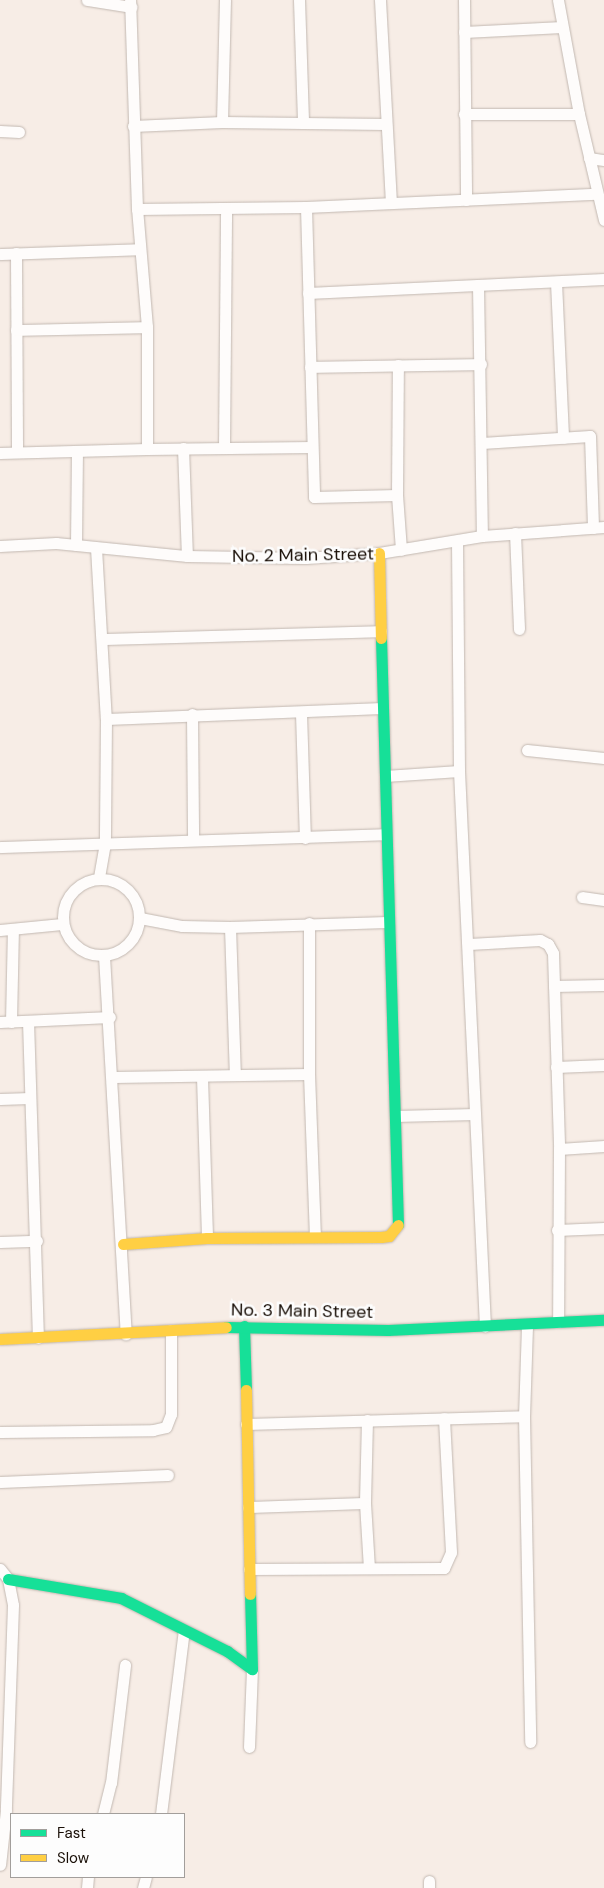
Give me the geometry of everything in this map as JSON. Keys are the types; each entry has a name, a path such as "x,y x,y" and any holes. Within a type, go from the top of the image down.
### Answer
{"street":[{"path":"87,0 131,4 137,209 147,327 147,449"},
{"path":"222,122 224,0"},
{"path":"299,0 303,123"},
{"path":"380,0 385,124 391,202"},
{"path":"464,0 466,200"},
{"path":"558,0 579,114 596,194 604,220"},
{"path":"464,32 562,27"},
{"path":"464,114 579,114"},
{"path":"134,126 222,122 385,124"},
{"path":"0,131 19,132"},
{"path":"589,158 604,160"},
{"path":"137,209 306,207 596,194"},
{"path":"306,207 314,497 397,495"},
{"path":"224,448 226,208"},
{"path":"0,254 140,250"},
{"path":"16,254 17,452"},
{"path":"308,293 604,279"},
{"path":"556,282 563,438"},
{"path":"478,285 481,364 482,536"},
{"path":"16,330 147,327"},
{"path":"310,367 481,364"},
{"path":"398,365 397,495 401,550"},
{"path":"482,443 590,436 598,527"},
{"path":"0,453 77,450 312,447"},
{"path":"182,448 187,556"},
{"path":"76,545 77,450"},
{"name":"No. 2 Main Street","path":"0,546 76,545 187,556 305,558 378,554 515,532 598,527"},
{"path":"515,532 519,628"},
{"path":"457,541 459,771 469,944 474,1114 485,1326"},
{"path":"96,548 106,719 105,843 99,878"},
{"path":"123,1244 207,1238 389,1236 398,1228 387,922 385,776 378,554"},
{"path":"102,639 381,631"},
{"path":"106,719 192,714 301,713 383,708"},
{"path":"301,713 305,838"},
{"path":"192,714 193,839"},
{"path":"527,750 604,758"},
{"path":"385,776 459,771"},
{"path":"0,847 386,834"},
{"path":"99,878 120,882 135,898 140,918 133,940 115,953 104,956 92,955 73,944 62,924 64,902 78,885 99,878"},
{"path":"582,897 604,900"},
{"path":"140,918 182,926 230,927 387,922"},
{"path":"309,923 309,1074 315,1236"},
{"path":"0,930 62,924"},
{"path":"230,927 235,1075"},
{"path":"13,929 6,1022 110,1017"},
{"path":"469,944 540,940 548,944 553,953 559,1149 557,1230 558,1322"},
{"path":"104,956 114,1077 126,1334"},
{"path":"554,986 604,985"},
{"path":"28,1021 37,1241 38,1338"},
{"path":"556,1067 604,1065"},
{"path":"114,1077 309,1074"},
{"path":"202,1077 207,1238"},
{"path":"0,1099 30,1098"},
{"path":"395,1116 474,1114"},
{"path":"559,1149 604,1146"},
{"path":"557,1230 604,1228"},
{"path":"0,1242 37,1241"},
{"name":"No. 3 Main Street","path":"0,1340 244,1326 388,1330 527,1326 558,1322 604,1320"},
{"path":"244,1326 252,1669 249,1747"},
{"path":"527,1326 524,1416 530,1742"},
{"path":"0,1432 153,1430 166,1427 171,1414 171,1330"},
{"path":"246,1424 524,1416"},
{"path":"249,1569 444,1568 451,1559 444,1418"},
{"path":"367,1420 365,1503 369,1568"},
{"path":"0,1482 168,1475"},
{"path":"248,1507 365,1503"},
{"path":"0,1569 8,1579 13,1605 6,1810 0,1865"},
{"path":"8,1579 121,1598 227,1651 252,1669"},
{"path":"161,1813 184,1630"},
{"path":"103,1813 111,1783 125,1665"}],"traffic: fast":[{"path":"381,638 398,1225"},
{"path":"226,1327 388,1330 604,1320"},
{"path":"244,1326 246,1390"},
{"path":"8,1579 121,1598 227,1651 252,1669 250,1594"}],"traffic: slow":[{"path":"379,553 381,638"},
{"path":"123,1244 207,1238 381,1237 389,1236 398,1225"},
{"path":"0,1339 226,1327"},
{"path":"246,1390 250,1594"}]}
